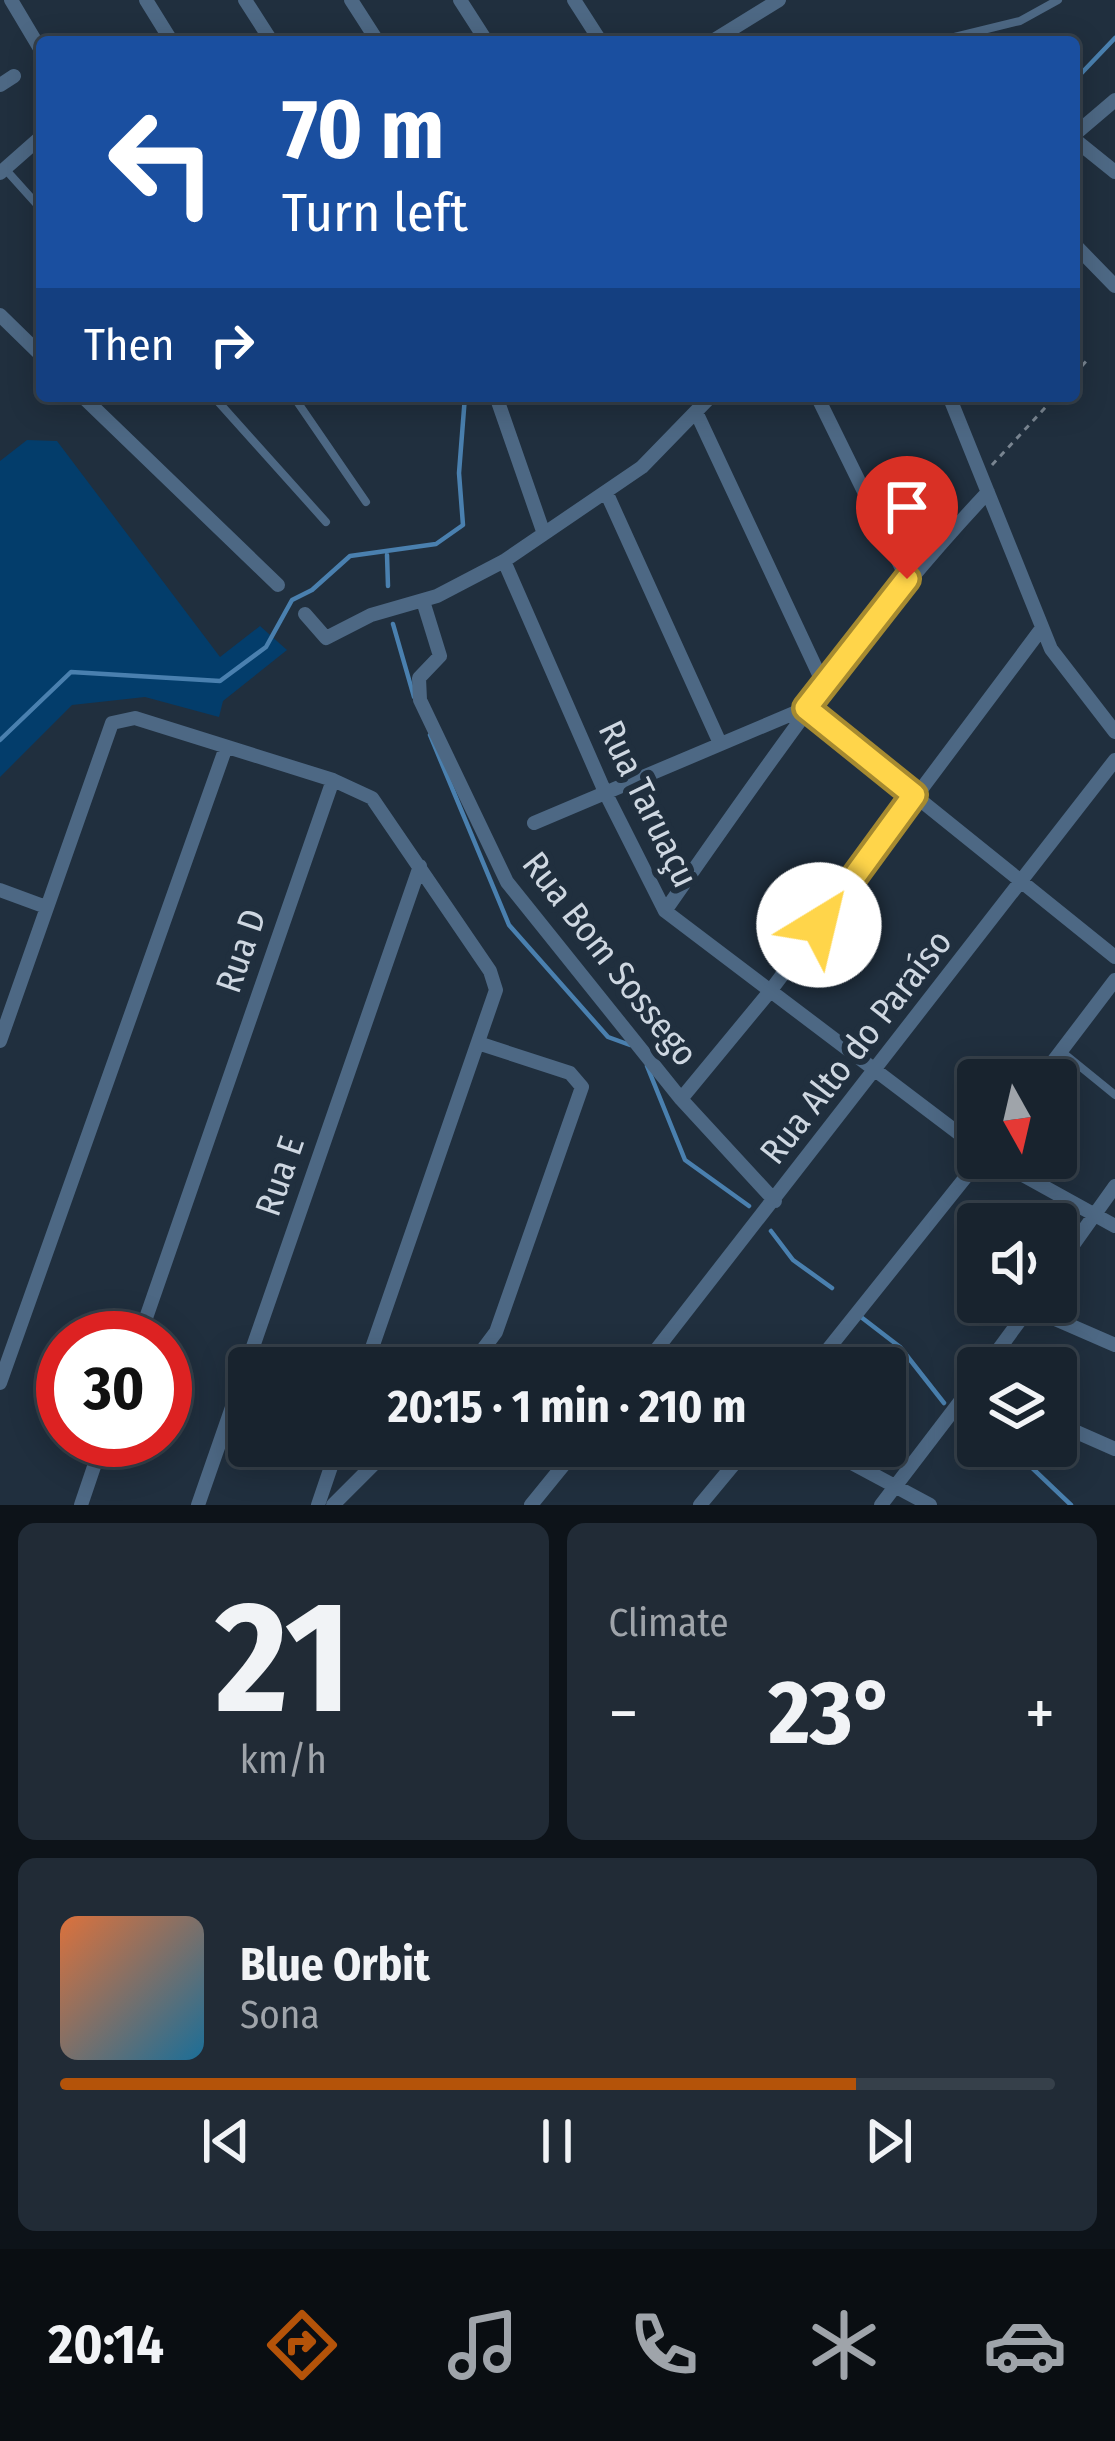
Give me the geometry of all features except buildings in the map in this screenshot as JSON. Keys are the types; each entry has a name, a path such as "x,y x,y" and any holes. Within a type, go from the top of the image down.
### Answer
{"street":[{"path":"11,0 36,42"},
{"path":"146,0 168,36"},
{"path":"245,0 268,36"},
{"path":"351,0 374,36"},
{"path":"460,0 483,36"},
{"path":"597,36 578,5 598,0"},
{"path":"721,36 779,0"},
{"path":"0,85 14,76"},
{"path":"1080,132 1115,100"},
{"path":"2,171 36,141"},
{"path":"1080,142 1115,172"},
{"path":"1080,250 1112,279"},
{"path":"0,315 36,350"},
{"path":"88,402 278,585"},
{"path":"498,402 544,534"},
{"path":"305,614 321,632 332,636 371,615 423,602 504,561 607,494 706,402"},
{"path":"820,402 907,579"},
{"path":"952,402 1042,628 1068,677 1115,731"},
{"path":"697,414 823,683"},
{"path":"665,911 823,683 907,579 988,492"},
{"path":"607,494 719,741"},
{"name":"Rua Taruaçu","path":"504,561 605,792 665,911 957,1133"},
{"name":"Rua Bom Sossego","path":"423,602 440,656 419,678 420,700 497,865 568,962 681,1099 775,1201"},
{"path":"681,1099 771,990 1042,628"},
{"path":"534,823 806,708"},
{"path":"806,708 1115,957"},
{"path":"0,1041 102,738 112,723 135,718 332,780 372,798 495,981 494,1000 372,1347"},
{"path":"0,1383 226,747"},
{"name":"Rua Alto do Paraíso","path":"659,1347 1115,760"},
{"name":"Rua D","path":"148,1311 332,780"},
{"name":"Rua E","path":"198,1505 420,866"},
{"path":"0,890 46,907"},
{"path":"1055,1059 1115,980"},
{"path":"478,1043 570,1073 583,1087 496,1332 485,1347"},
{"path":"830,1347 964,1179"},
{"path":"1028,1179 1115,1226"},
{"path":"1077,1237 1115,1186"},
{"path":"1069,1323 1115,1345"},
{"path":"881,1505 957,1408"},
{"path":"1077,1432 1115,1449"},
{"path":"80,1505 93,1467"},
{"path":"318,1505 331,1467"},
{"path":"333,1505 371,1467"},
{"path":"531,1505 562,1467"},
{"path":"704,1504 733,1467"},
{"path":"856,1467 930,1505"}],"lane":[{"path":"959,36 1020,21 1058,0"},
{"path":"2,171 36,204"},
{"path":"218,402 326,522"},
{"path":"301,402 366,502"},
{"path":"1061,1051 1115,1096"}],"path":[{"path":"1080,368 1088,359"},
{"path":"982,476 1050,402"}],"shaded area":[{"path":"27,440 57,441 220,657 260,626 287,650 223,701 219,717 145,697 72,705 0,777 0,461"}],"waterway":[{"path":"1080,75 1115,38"},
{"path":"0,740 71,672 220,681 266,647 292,600 312,590 350,556 436,544 463,525 459,473 465,402"},
{"path":"387,555 388,586"},
{"path":"393,624 414,697"},
{"path":"430,735 509,925 608,1037 630,1045"},
{"path":"647,1066 685,1160 749,1206"},
{"path":"771,1231 793,1260 832,1288"},
{"path":"861,1317 900,1347 944,1403"},
{"path":"1031,1467 1071,1505"}],"route":[{"path":"819,925 914,795 806,708 907,579"}]}
